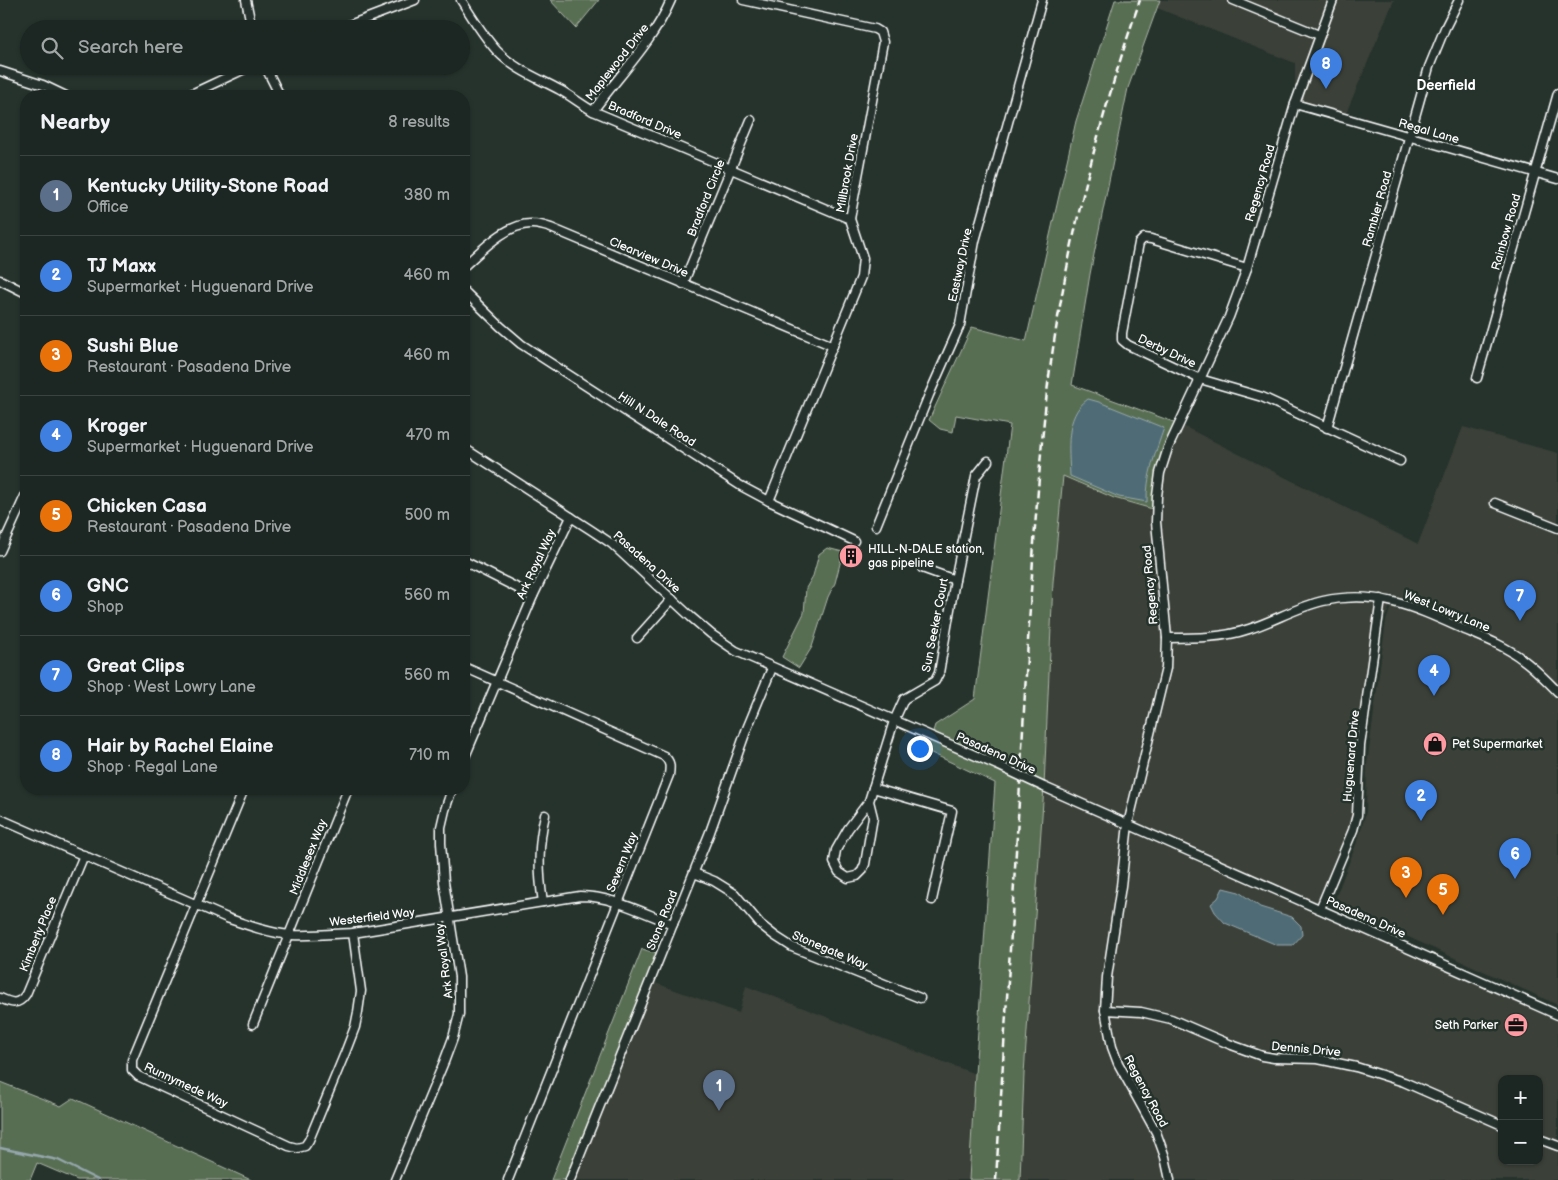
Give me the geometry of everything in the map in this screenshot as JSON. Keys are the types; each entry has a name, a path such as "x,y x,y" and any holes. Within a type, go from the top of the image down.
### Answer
{"street":[{"path":"246,0 250,20"},
{"path":"363,20 415,0"},
{"name":"Bradford Drive","path":"461,0 487,40 506,60 593,111 850,219"},
{"name":"Maplewood Drive","path":"593,111 647,44 672,0"},
{"name":"Millbrook Drive","path":"743,0 875,29 883,37 850,219 860,246 863,266 856,292 770,501"},
{"name":"Eastway Drive","path":"876,526 929,394 960,325 975,241 1042,0"},
{"path":"1233,0 1320,35"},
{"name":"Regency Road","path":"1170,1180 1165,1157 1156,1132 1118,1063 1110,1039 1105,1010 1107,978 1128,824 1166,668 1167,638 1156,522 1156,496 1160,472 1168,448 1228,317 1248,268 1294,104 1334,0"},
{"name":"Rambler Road","path":"1327,428 1434,53 1444,28 1459,0"},
{"path":"0,71 37,82 54,90"},
{"path":"200,90 232,75"},
{"path":"270,75 277,90"},
{"name":"Rainbow Road","path":"1477,378 1558,93"},
{"name":"Regal Lane","path":"1294,104 1558,179"},
{"name":"Bradford Circle","path":"683,284 751,120"},
{"name":"Clearview Drive","path":"470,261 501,235 513,228 532,224 551,228 833,346"},
{"name":"Derby Drive","path":"1248,268 1144,238 1140,244 1122,340 1128,346 1200,379 1262,397 1400,461"},
{"path":"0,280 20,290"},
{"name":"Hill N Dale Road","path":"470,297 500,326 533,352 720,473 770,501 854,541"},
{"name":"Pasadena Drive","path":"470,452 612,544 691,617 720,641 736,651 998,765 1558,1015"},
{"name":"Sun Seeker Court","path":"869,801 894,721 904,699 935,681 939,673 976,476 988,461"},
{"path":"1494,504 1558,528"},
{"path":"0,551 20,507"},
{"name":"Ark Royal Way","path":"470,744 533,596 571,517"},
{"path":"470,564 533,596"},
{"path":"922,568 955,580"},
{"name":"West Lowry Lane","path":"1167,638 1222,635 1248,630 1300,608 1330,600 1351,598 1381,599 1421,610 1491,641 1523,659 1558,692"},
{"path":"637,638 672,599"},
{"name":"Huguenard Drive","path":"1320,909 1353,830 1357,815 1360,746 1381,599"},
{"name":"Stone Road","path":"570,1180 694,873 746,731 772,668"},
{"name":"Severn Way","path":"470,670 664,756 670,763 669,775 508,1180"},
{"path":"873,788 952,811 932,900"},
{"name":"Runnymede Way","path":"241,795 132,1060 132,1070 138,1076 289,1146 297,1148 306,1146 355,1027 361,991 353,933"},
{"name":"Middlesex Way","path":"253,1024 345,795"},
{"name":"Ark Royal Way","path":"396,1180 444,1062 459,1014 460,977 444,882 440,843 444,810 450,795"},
{"path":"869,801 873,817 865,864 862,871 856,876 848,878 839,872 834,862 836,850 848,829 869,801"},
{"path":"543,902 539,879 539,863 542,830 546,815"},
{"name":"Westerfield Way","path":"0,819 248,926 290,935 353,933 587,896 618,902 673,924"},
{"name":"Kimberly Place","path":"0,998 18,1002 26,994 84,855"},
{"name":"Stonegate Way","path":"694,873 735,894 760,924 783,942 808,954 920,998"},
{"name":"Dennis Drive","path":"1105,1010 1141,1012 1171,1019 1262,1056 1318,1059 1356,1066 1410,1084 1498,1123"},
{"path":"1543,1140 1558,1146"}],"shaded area":[{"path":"1160,0 1394,0 1344,118 1295,104 1295,63 1157,8"},
{"path":"1179,424 1418,544 1463,427 1558,453 1558,1005 1338,905 1336,896 1359,837 1366,812 1367,765 1386,621 1394,598 1376,637 1360,746 1357,815 1320,909 1558,1015 1558,1180 1020,1180 1024,1074 1044,787 1053,582 1063,475 1114,498 1155,509 1157,496"},
{"path":"650,981 739,1013 746,986 975,1074 969,1180 571,1180"}],"green space":[{"path":"550,0 599,0 576,28"},
{"path":"1115,0 1160,0 1128,88 1090,274 1072,385 1179,424 1168,448 1156,510 1114,498 1063,476 1053,582 1044,787 1024,1074 1020,1180 969,1180 995,783 927,751 935,725 975,699 1010,425 956,415 953,432 940,429 929,420 972,327 1026,341 1076,121"},
{"path":"827,548 843,552 835,583 828,597 812,647 799,668 782,657 804,613 806,588 813,576 819,554"},
{"path":"642,949 661,954 572,1180 551,1180"},
{"path":"0,1082 61,1106 73,1098 251,1180 77,1180 37,1163 30,1180 0,1180"}],"water":[{"path":"1088,399 1164,428 1150,474 1147,502 1119,497 1070,476 1069,445 1071,424 1080,406"},
{"path":"1223,888 1239,892 1260,907 1292,917 1301,926 1302,935 1293,945 1277,945 1225,923 1215,912 1211,904 1218,898"}],"waterway":[{"path":"0,1148 58,1160 98,1180"}],"railway":[{"path":"996,1180 1035,527 1048,384 1064,286 1084,190 1110,94 1140,0"}],"place":[{"name":"Hair by Rachel Elaine","path":"1326,89"},
{"name":"HILL-N-DALE station, gas pipeline","path":"851,556"},
{"name":"Great Clips","path":"1520,621"},
{"name":"Kroger","path":"1434,696"},
{"name":"Pet Supermarket","path":"1435,744"},
{"name":"TJ Maxx","path":"1421,821"},
{"name":"GNC","path":"1515,879"},
{"name":"Sushi Blue","path":"1406,898"},
{"name":"Chicken Casa","path":"1443,915"},
{"name":"Seth Parker","path":"1516,1025"},
{"name":"Kentucky Utility-Stone Road","path":"719,1111"}],"district":[{"name":"Deerfield","path":"1446,85"}]}
